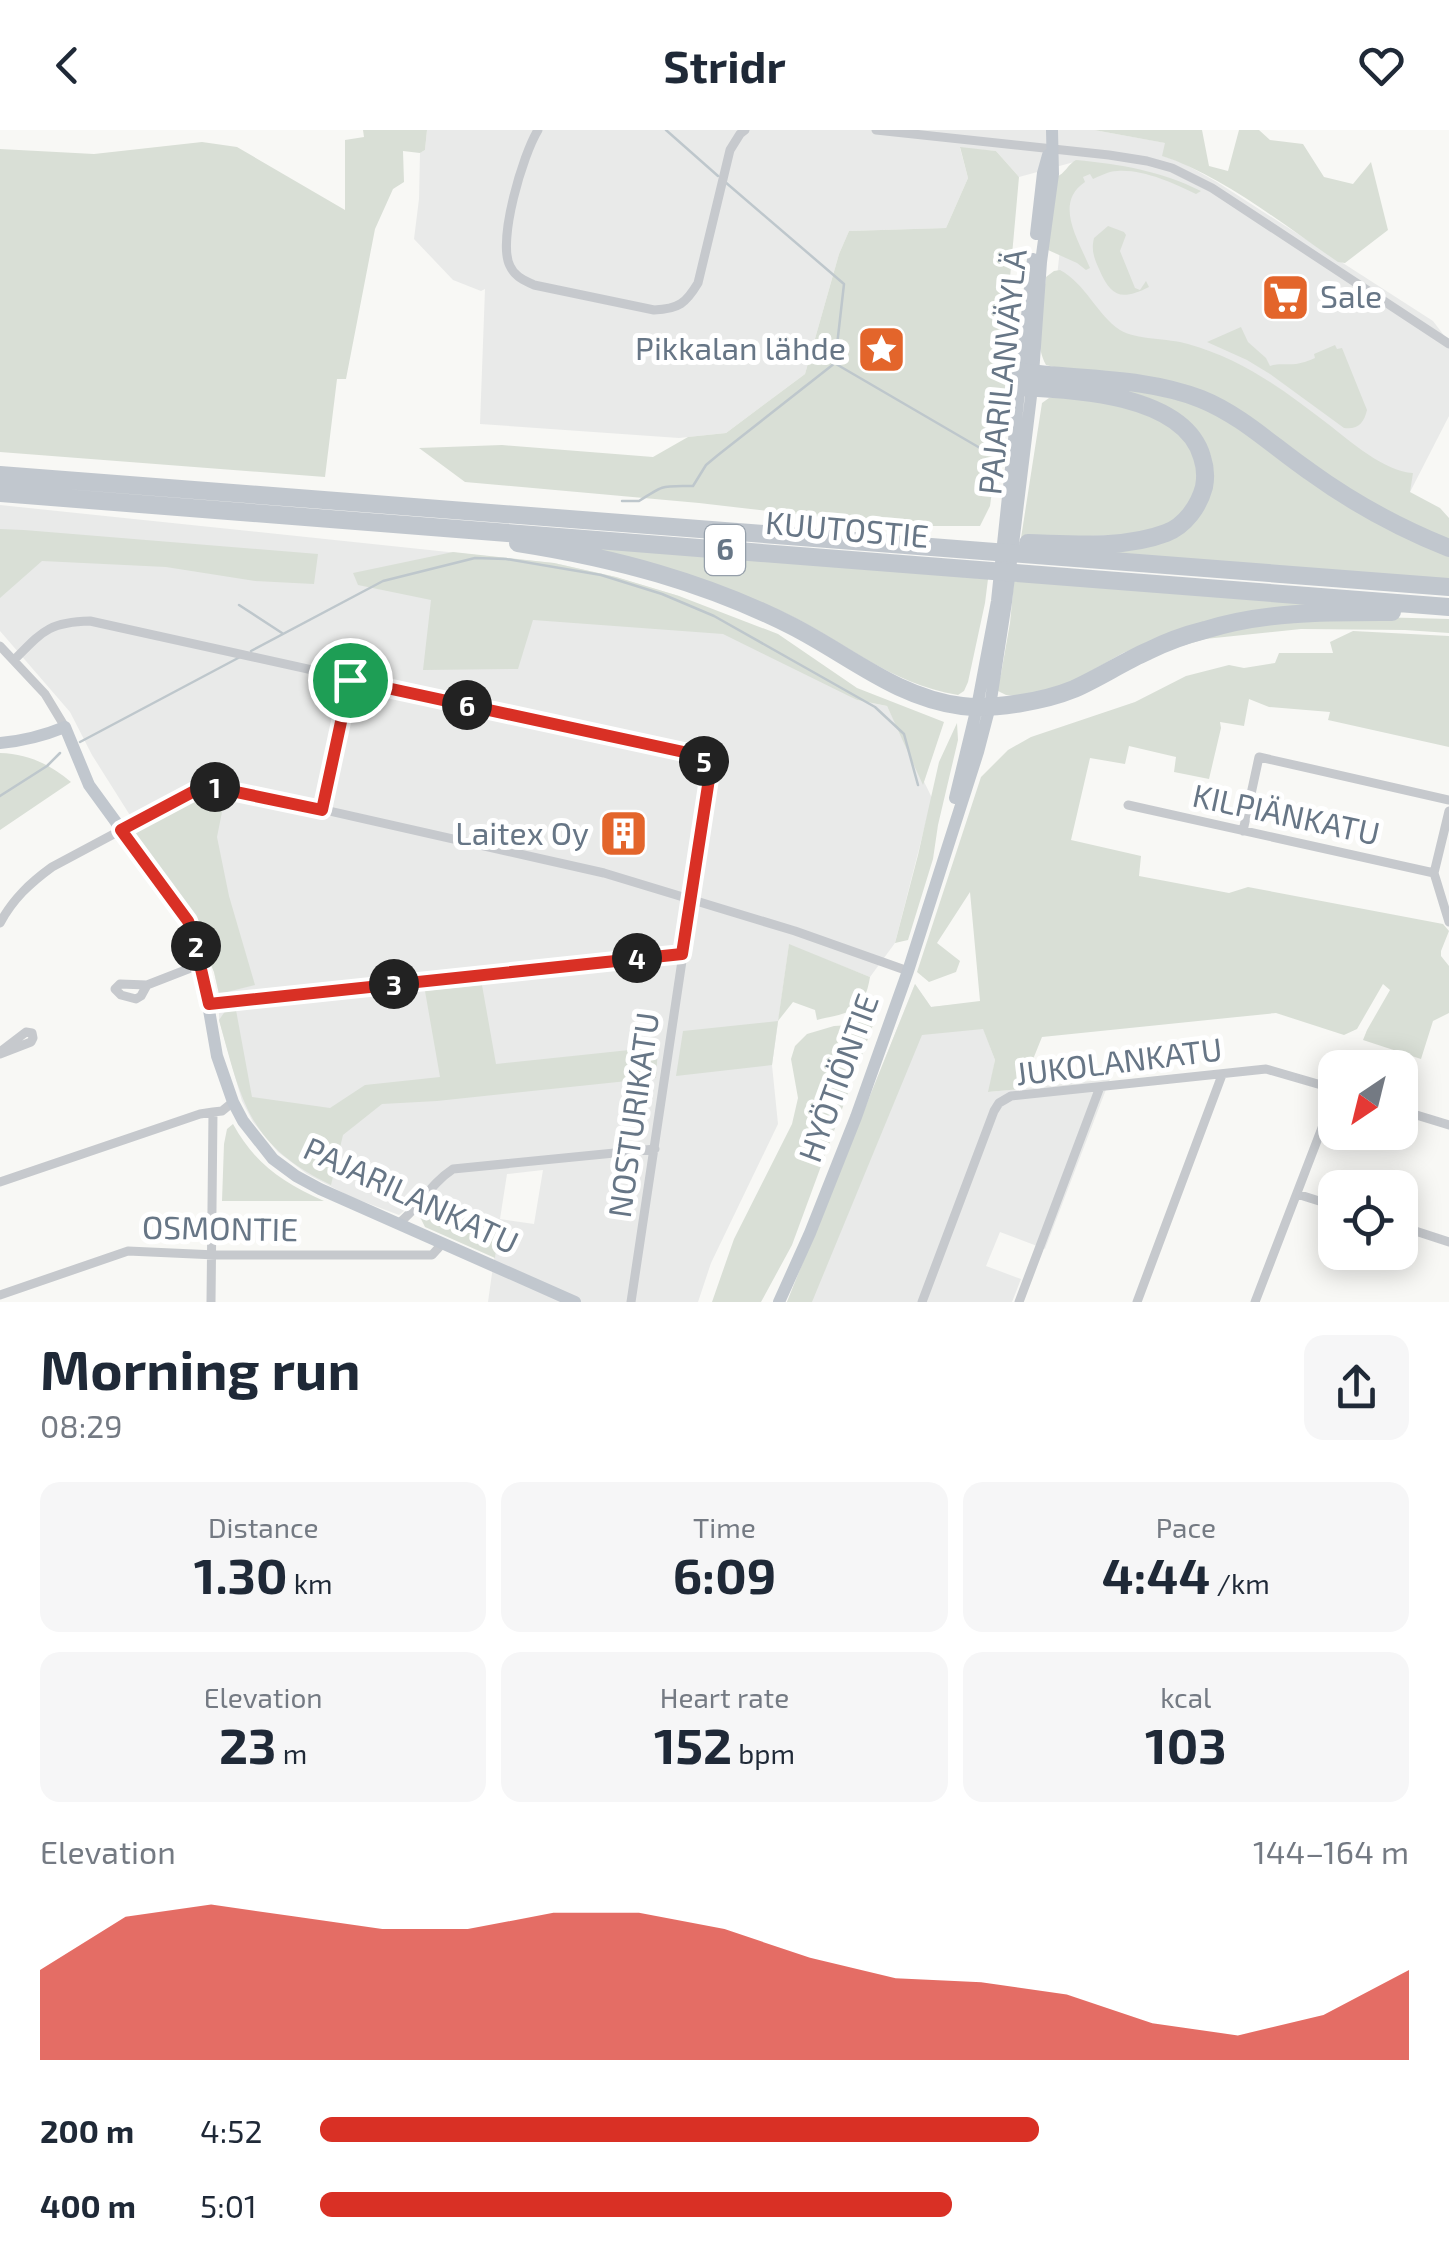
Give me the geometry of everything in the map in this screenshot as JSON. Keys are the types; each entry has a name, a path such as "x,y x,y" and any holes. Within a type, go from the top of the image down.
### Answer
{"highway":[{"path":"645,525 1098,544 1166,533 1186,520 1198,504 1204,466 1200,448 1182,425 1152,407 1132,401 1026,380"},
{"path":"1026,380 1142,385 1202,400 1238,419 1340,494 1449,548"},
{"name":"KUUTOSTIE","path":"0,475 1449,588"},
{"name":"KUUTOSTIE","path":"0,493 1449,610"},
{"path":"284,516 466,534 642,568 752,607 909,693 962,706 983,706 1072,690 1171,640 1234,622 1314,613 1449,610"}],"main road":[{"name":"PAJARILANVÄYLÄ","path":"1002,602 1053,174 1052,130"},
{"name":"HYÖTIÖNTIE","path":"779,1302 856,1117 908,971 983,706 1002,602"},
{"path":"0,743 30,739 65,727"},
{"name":"PAJARILANKATU","path":"65,727 88,785 188,921 201,964 217,1056 233,1102 256,1140 284,1167 320,1188 575,1302"}],"street":[{"path":"538,130 524,154 504,248 508,264 516,276 534,286 654,310 670,310 688,300 698,283 730,150 740,131"},
{"path":"876,130 1108,154 1172,168 1212,188 1449,344"},
{"name":"NOSTURIKATU","path":"14,660 40,634 53,627 90,621 693,754 711,766 632,1302"},
{"name":"PAJARILANKATU","path":"0,646 46,694 65,727"},
{"path":"322,810 350,680"},
{"path":"1242,831 1259,758 1449,800"},
{"path":"0,923 12,902 52,866 200,788 212,787 604,873 795,931 908,971"},
{"name":"KILPIÄNKATU","path":"1128,805 1434,873"},
{"path":"1449,810 1434,873 1449,922"},
{"path":"209,1004 682,954"},
{"path":"147,985 201,964"},
{"name":"JUKOLANKATU","path":"922,1302 994,1111 1011,1096 1266,1069 1318,1086"},
{"path":"1136,1302 1222,1075"},
{"path":"1019,1302 1100,1087"},
{"path":"0,1182 200,1114 222,1111 233,1102"},
{"path":"211,1302 212,1112"},
{"path":"1418,1116 1449,1125"},
{"path":"1255,1302 1318,1138"},
{"path":"398,1224 433,1184 453,1170 654,1149"},
{"path":"1297,1194 1318,1201"},
{"path":"1418,1232 1449,1242"},
{"name":"OSMONTIE","path":"0,1295 128,1251 432,1255 442,1244"}],"shaded area":[{"path":"363,130 427,130 425,150 403,151 404,182 393,189 375,229 346,379 337,379 325,477 0,452 0,149 94,154 202,142 237,147 345,210 345,140 364,137"},
{"path":"427,130 1094,130 1166,143 1163,156 1217,182 1433,321 1449,342 1449,416 1410,492 1059,339 1056,285 1074,162 1019,177 996,151 960,148 968,178 946,228 849,231 805,374 726,433 679,438 480,424 485,289 481,291 453,280 414,239 420,153 425,150"},
{"path":"1094,130 1202,130 1209,166 1228,171 1239,130 1259,130 1270,140 1303,144 1324,177 1353,184 1371,162 1388,230 1345,263 1338,262 1230,188 1162,156 1165,143"},
{"path":"960,147 996,151 1019,177 1008,300 1005,396 990,506 980,526 897,526 465,482 419,448 502,445 653,457 688,437 726,433 805,374 849,231 946,228 968,178"},
{"path":"1076,160 1140,170 1201,191 1196,194 1137,172 1083,177 1085,182 1071,200 1070,211 1071,223 1090,268 1086,270 1048,250 1056,177"},
{"path":"1108,226 1126,235 1120,251 1135,288 1140,290 1146,281 1149,287 1131,294 1124,295 1108,286 1093,246 1094,238"},
{"path":"1060,270 1120,330 1188,344 1226,358 1279,388 1380,462 1413,473 1410,492 1440,508 1449,518 1449,541 1350,493 1248,416 1046,365 1039,333 1041,310 1046,277"},
{"path":"1241,327 1248,342 1270,366 1306,362 1335,345 1342,348 1367,410 1362,422 1357,427 1344,428 1270,374 1207,342"},
{"path":"1043,379 1136,389 1208,408 1449,553 1449,579 1058,549 1152,543 1208,488 1185,420"},
{"path":"1049,398 1128,405 1170,422 1197,456 1198,489 1178,519 1154,532 1021,538 1042,403"},
{"path":"0,505 554,563 616,577 679,596 857,700 887,706 932,798 895,943 870,977 789,945 772,1065 778,1124 711,1263 698,1302 488,1302 498,1231 445,1224 405,1210 399,1215 351,1197 307,1174 278,1152 253,1122 242,1101 219,1020 214,972 197,930 133,839 138,828 70,712 0,631","holes":["543,1170 534,1224 500,1219 507,1174"]},
{"path":"0,529 318,554 314,584 255,581 166,567 42,561 0,598"},
{"path":"572,545 988,579 968,682 958,695 933,689 889,671 807,624 733,591"},
{"path":"453,552 554,563 616,577 778,634 857,688 944,722 923,785 887,706 857,700 723,634 533,620 518,669 423,670 431,600 358,585 353,573"},
{"path":"1014,581 1359,607 1183,629 1123,653 1063,687 1016,696 996,690"},
{"path":"1375,617 1449,619 1449,633 1301,629 1205,639 1152,655 1243,626"},
{"path":"1353,631 1449,636 1449,747 1328,720 1330,712 1269,707 1249,699 1244,726 1220,722 1209,779 1174,772 1176,757 1129,746 1125,764 1090,758 1071,840 1141,856 1139,876 1229,893 1248,887 1443,924 1449,931 1441,956 1449,966 1449,1013 1433,1021 1421,1059 1418,1050 1394,1050 1363,1040 1390,990 1383,984 1357,1029 1344,1035 1276,1013 1042,1037 1021,1089 988,1092 995,1060 983,1029 922,1035 812,1302 787,1302 915,984 931,1007 980,1001 970,892 937,943 960,961 956,972 929,982 917,972 981,777 1008,750 1031,737 1135,702 1186,676 1229,665 1244,668 1275,663 1279,653 1333,653 1330,642"},
{"path":"957,723 958,740 933,859 908,940 895,943 939,762"},
{"path":"0,753 38,761 71,782 0,830"},
{"path":"204,796 225,797 217,837 229,896 255,985 219,994 197,930 133,839 154,817"},
{"path":"789,944 870,977 864,998 853,1009 817,1020 815,1010 793,1002 778,1021"},
{"path":"915,984 931,1007 980,1002 983,1028 995,1060 989,1092 1110,1079 1045,1249 1000,1232 986,1266 1021,1279 1012,1302 787,1302"},
{"path":"482,985 496,1064 658,1047 656,1078 382,1104 343,1135 331,1185 282,1154 252,1118 219,1020 226,1010 236,1010 252,1097 330,1108 365,1085 440,1077 425,991"},
{"path":"877,1014 792,1245 761,1302 712,1302 734,1239 792,1124 798,1098 791,1059 795,1046 807,1034 851,1025"},
{"path":"778,1021 772,1065 676,1076 683,1031"},
{"path":"233,1124 271,1170 324,1201 222,1201 224,1144 227,1129"},
{"path":"423,1214 445,1224 498,1231 495,1258 425,1227 420,1217"}],"waterway":[{"path":"666,130 718,176"},
{"path":"622,501 639,501 664,487 693,486 706,465 835,363 844,284 724,181"},
{"path":"836,364 980,448"},
{"path":"251,651 383,581 475,558 506,559 601,575 714,616 875,707 904,734 918,785"},
{"path":"239,605 282,633"},
{"path":"80,742 240,657"},
{"path":"0,796 60,753"}],"place":[{"name":"Sale","path":"1285,297"},
{"name":"Pikkalan lähde","path":"881,349"},
{"name":"Laitex Oy","path":"624,834"}],"route":[{"path":"350,680 693,754 711,766 682,954 209,1004 188,921 121,830 200,788 222,787 322,810 350,680"}]}
